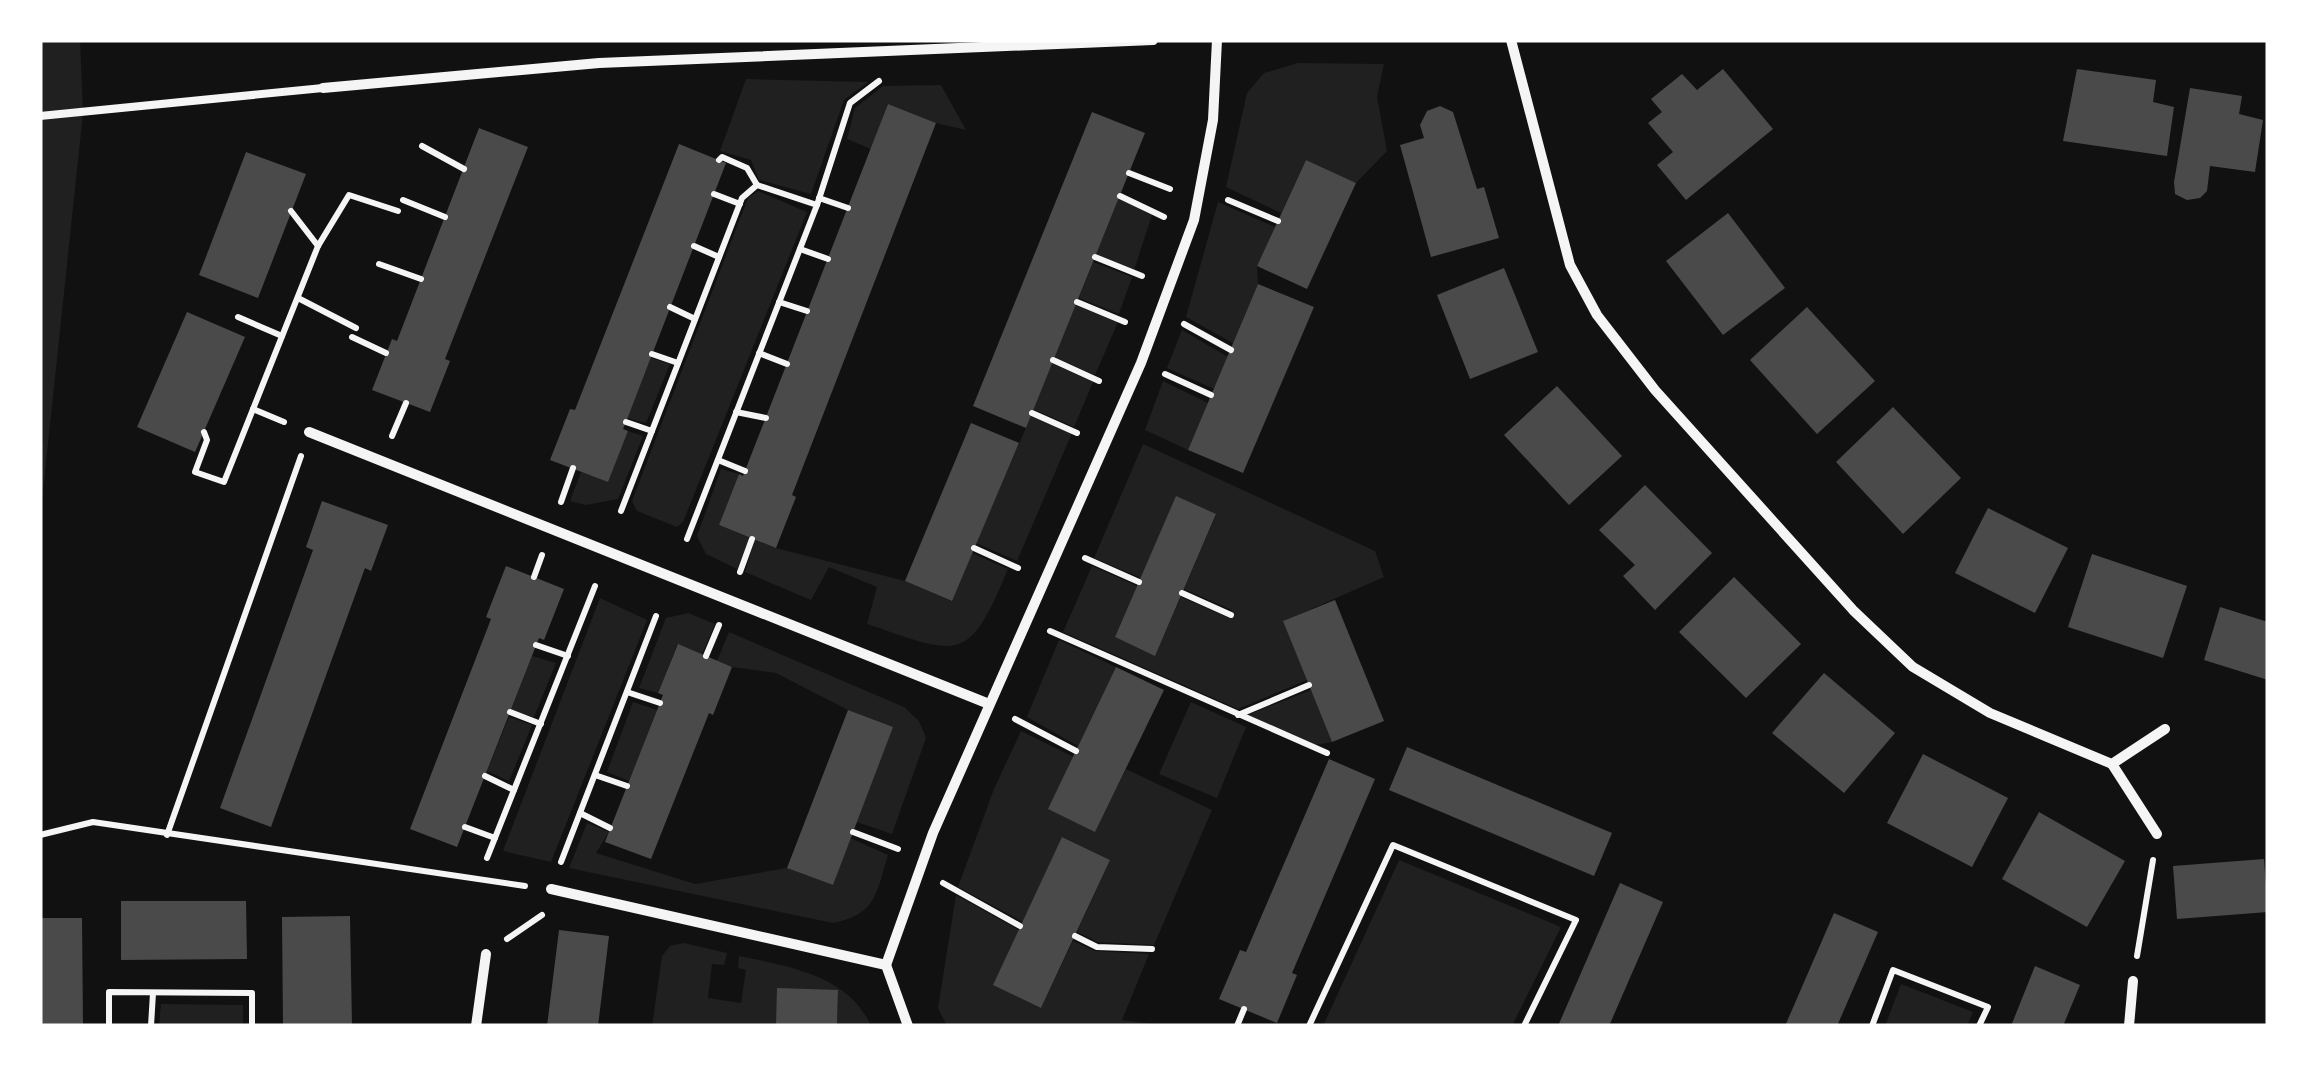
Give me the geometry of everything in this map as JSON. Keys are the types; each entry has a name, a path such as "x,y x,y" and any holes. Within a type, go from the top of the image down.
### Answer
{"street":[{"path":"323,88 599,63 1153,40"},
{"path":"908,1026 886,965 989,704 1141,363 1194,220 1213,120 1216,40"},
{"path":"1512,40 1570,265 1597,315 1655,390 1854,610 1913,666 1990,712 2112,764 2157,834"},
{"path":"309,432 989,704"},
{"path":"2112,764 2165,730"},
{"path":"551,890 886,965"},
{"path":"476,1026 486,954"},
{"path":"2129,1026 2133,981"}],"lane":[{"path":"40,116 323,88"}],"path":[{"path":"686,539 818,202 850,103 915,52"},
{"path":"422,146 464,169"},
{"path":"719,160 722,157 746,168 757,186 848,208"},
{"path":"1129,173 1171,190"},
{"path":"621,511 740,204 757,186"},
{"path":"1213,193 1278,220"},
{"path":"204,432 207,440 195,472 224,482 318,246 349,194 398,211"},
{"path":"714,194 740,204"},
{"path":"1120,196 1164,217"},
{"path":"403,200 445,217"},
{"path":"291,211 318,246"},
{"path":"694,246 720,257"},
{"path":"800,248 828,259"},
{"path":"1095,257 1143,276"},
{"path":"380,264 421,279"},
{"path":"298,298 386,353"},
{"path":"779,302 808,312"},
{"path":"1076,302 1125,322"},
{"path":"670,307 695,319"},
{"path":"238,316 282,336"},
{"path":"1178,320 1231,350"},
{"path":"652,354 678,363"},
{"path":"758,354 787,364"},
{"path":"1053,360 1100,382"},
{"path":"1159,372 1211,395"},
{"path":"392,437 406,403"},
{"path":"736,412 766,418"},
{"path":"1032,413 1077,433"},
{"path":"626,422 652,431"},
{"path":"167,835 309,432"},
{"path":"718,460 745,471"},
{"path":"560,504 573,468"},
{"path":"738,578 752,539"},
{"path":"534,577 546,546"},
{"path":"1059,547 1139,582"},
{"path":"974,548 1018,568"},
{"path":"487,858 595,586"},
{"path":"1182,593 1231,615"},
{"path":"557,873 656,616"},
{"path":"706,656 722,618"},
{"path":"1026,620 1327,753"},
{"path":"536,645 568,656"},
{"path":"1237,715 1309,685"},
{"path":"627,692 660,703"},
{"path":"989,704 1076,751"},
{"path":"510,712 541,724"},
{"path":"595,775 627,786"},
{"path":"485,776 514,790"},
{"path":"580,813 610,828"},
{"path":"40,835 93,822 551,890"},
{"path":"465,827 495,838"},
{"path":"853,832 899,850"},
{"path":"2133,981 2157,834"},
{"path":"1309,1026 1393,846 1576,920 1524,1026"},
{"path":"920,872 1020,926"},
{"path":"486,954 551,908"},
{"path":"1075,936 1097,947 1152,949"},
{"path":"1872,1026 1893,970 1988,1007 1979,1026"},
{"path":"109,1026 109,992 252,994 252,1026"},
{"path":"151,1026 153,992"},
{"path":"1237,1026 1244,1009"}],"shaded area":[{"path":"40,40 80,40 83,113 40,519"},
{"path":"1298,63 1384,64 1377,97 1387,151 1356,183 1306,160 1281,213 1226,187 1247,93 1264,73"},
{"path":"746,79 868,82 844,100 811,194 759,180 751,160 720,151"},
{"path":"941,85 966,130 888,104 871,149 847,139 855,108 883,86"},
{"path":"758,191 807,212 683,522 677,527 637,511 632,501 748,198"},
{"path":"1119,198 1152,215 1134,270 1096,254"},
{"path":"1218,202 1275,227 1257,266 1258,284 1233,343 1186,317"},
{"path":"1093,262 1132,277 1119,314 1079,298"},
{"path":"1075,305 1118,322 1095,375 1054,357"},
{"path":"1182,330 1228,357 1214,389 1167,368"},
{"path":"651,358 670,364 646,423 627,418"},
{"path":"1052,363 1093,382 1074,427 1033,409"},
{"path":"1163,381 1208,403 1188,450 1145,430"},
{"path":"1031,416 1072,433 1017,561 976,543"},
{"path":"628,431 643,436 618,499 586,505 570,501 581,472 608,481"},
{"path":"1143,444 1375,551 1384,577 1284,621 1307,680 1238,709 1063,632 1092,566 1137,586 1115,637 1155,655 1181,597 1229,618 1232,610 1184,589 1216,515 1176,497 1141,578 1094,558"},
{"path":"721,469 739,474 719,525 750,538 737,569 706,554 697,536"},
{"path":"755,539 776,548 905,581 951,601 972,553 1008,569 982,623 970,637 941,646 867,624 877,587 829,567 811,600 745,572"},
{"path":"600,598 647,620 551,862 503,851"},
{"path":"688,613 715,624 702,654 677,645 658,693 639,688 666,618"},
{"path":"729,632 904,707 919,721 926,738 892,834 857,822 892,727 848,710 776,673 717,661"},
{"path":"1059,640 1116,667 1078,746 1027,717"},
{"path":"532,656 556,663 534,717 511,710"},
{"path":"1311,690 1332,742 1316,745 1245,716"},
{"path":"633,702 657,710 629,781 607,772"},
{"path":"1191,702 1246,727 1217,798 1159,774"},
{"path":"509,717 532,725 509,781 487,771"},
{"path":"1021,731 1074,757 1095,831 1126,769 1212,810 1154,945 1098,942 1077,932 1110,860 1063,837 1023,922 958,887 994,789"},
{"path":"587,823 609,832 596,853 695,884 787,868 833,885 850,838 888,855 877,891 867,908 833,923 569,868"},
{"path":"1399,860 1561,927 1512,1026 1323,1026"},
{"path":"956,895 1019,930 994,985 1041,1008 1073,941 1095,951 1149,954 1122,1020 1166,1026 947,1026 938,1008"},
{"path":"684,943 727,953 724,965 712,964 708,998 741,1003 746,970 738,968 739,956 796,969 832,984 861,1009 871,1026 837,1026 838,990 776,1026 652,1026 662,956 670,946"},
{"path":"1901,984 1973,1012 1967,1026 1885,1026"},
{"path":"161,1004 243,1005 243,1026 159,1026"}],"building":[{"path":"1723,69 1773,129 1686,200 1657,165 1673,152 1648,123 1662,112 1651,99 1682,74 1697,90"},
{"path":"2077,69 2156,80 2153,102 2174,107 2167,156 2063,141"},
{"path":"2190,88 2242,96 2239,114 2263,120 2255,172 2210,166 2207,191 2200,198 2187,200 2175,194 2174,182"},
{"path":"888,104 936,123 792,495 796,497 776,548 719,525 739,474 743,476"},
{"path":"1440,106 1453,112 1477,189 1484,187 1499,238 1431,257 1400,145 1424,138 1420,125 1427,111"},
{"path":"1092,112 1145,133 1026,428 973,406"},
{"path":"479,128 528,147 445,359 450,361 430,412 372,390 392,339 397,341"},
{"path":"679,144 726,163 623,429 628,431 608,482 550,460 570,409 575,410"},
{"path":"246,152 306,174 258,298 199,275"},
{"path":"1306,160 1356,183 1307,289 1257,266"},
{"path":"1728,213 1785,288 1723,335 1666,261"},
{"path":"1504,268 1538,352 1470,379 1437,295"},
{"path":"1258,284 1314,307 1243,473 1188,450"},
{"path":"1807,307 1875,381 1817,434 1750,360"},
{"path":"187,312 245,337 195,452 137,427"},
{"path":"1557,386 1622,456 1569,505 1504,435"},
{"path":"1893,407 1961,478 1903,534 1836,462"},
{"path":"971,423 1019,443 952,601 905,581"},
{"path":"1645,485 1712,553 1655,610 1623,576 1635,565 1599,530"},
{"path":"1176,496 1216,514 1155,656 1115,637"},
{"path":"322,501 388,525 371,571 365,568 271,827 220,808 313,550 306,547"},
{"path":"1988,508 2068,548 2035,613 1955,573"},
{"path":"2092,554 2187,586 2163,658 2068,627"},
{"path":"506,566 564,589 544,640 539,638 457,847 410,829 491,619 486,617"},
{"path":"1734,577 1801,644 1746,698 1679,632"},
{"path":"1335,600 1384,721 1332,742 1283,621"},
{"path":"2220,607 2268,622 2268,680 2204,660"},
{"path":"678,644 732,667 713,715 709,713 651,859 605,842 663,695 658,693"},
{"path":"1116,667 1164,690 1095,832 1048,809"},
{"path":"1824,673 1895,733 1844,793 1772,733"},
{"path":"848,710 893,727 833,885 787,868"},
{"path":"1407,747 1612,833 1594,876 1389,790"},
{"path":"1923,754 2008,798 1972,867 1887,823"},
{"path":"1329,759 1375,779 1292,973 1297,975 1277,1023 1219,999 1240,950 1246,952"},
{"path":"2039,812 2125,861 2087,927 2002,879"},
{"path":"1062,837 1110,860 1041,1008 993,985"},
{"path":"2264,859 2268,912 2177,919 2173,866"},
{"path":"1620,883 1663,902 1609,1026 1558,1026"},
{"path":"121,901 246,901 247,959 121,960"},
{"path":"1834,913 1878,932 1837,1026 1785,1026"},
{"path":"350,916 352,1026 283,1026 282,917"},
{"path":"40,918 82,918 83,1026 40,1026"},
{"path":"559,930 609,936 598,1026 547,1026"},
{"path":"2035,966 2080,985 2063,1026 2011,1026"},
{"path":"777,988 838,990 837,1026 776,1026"}]}
